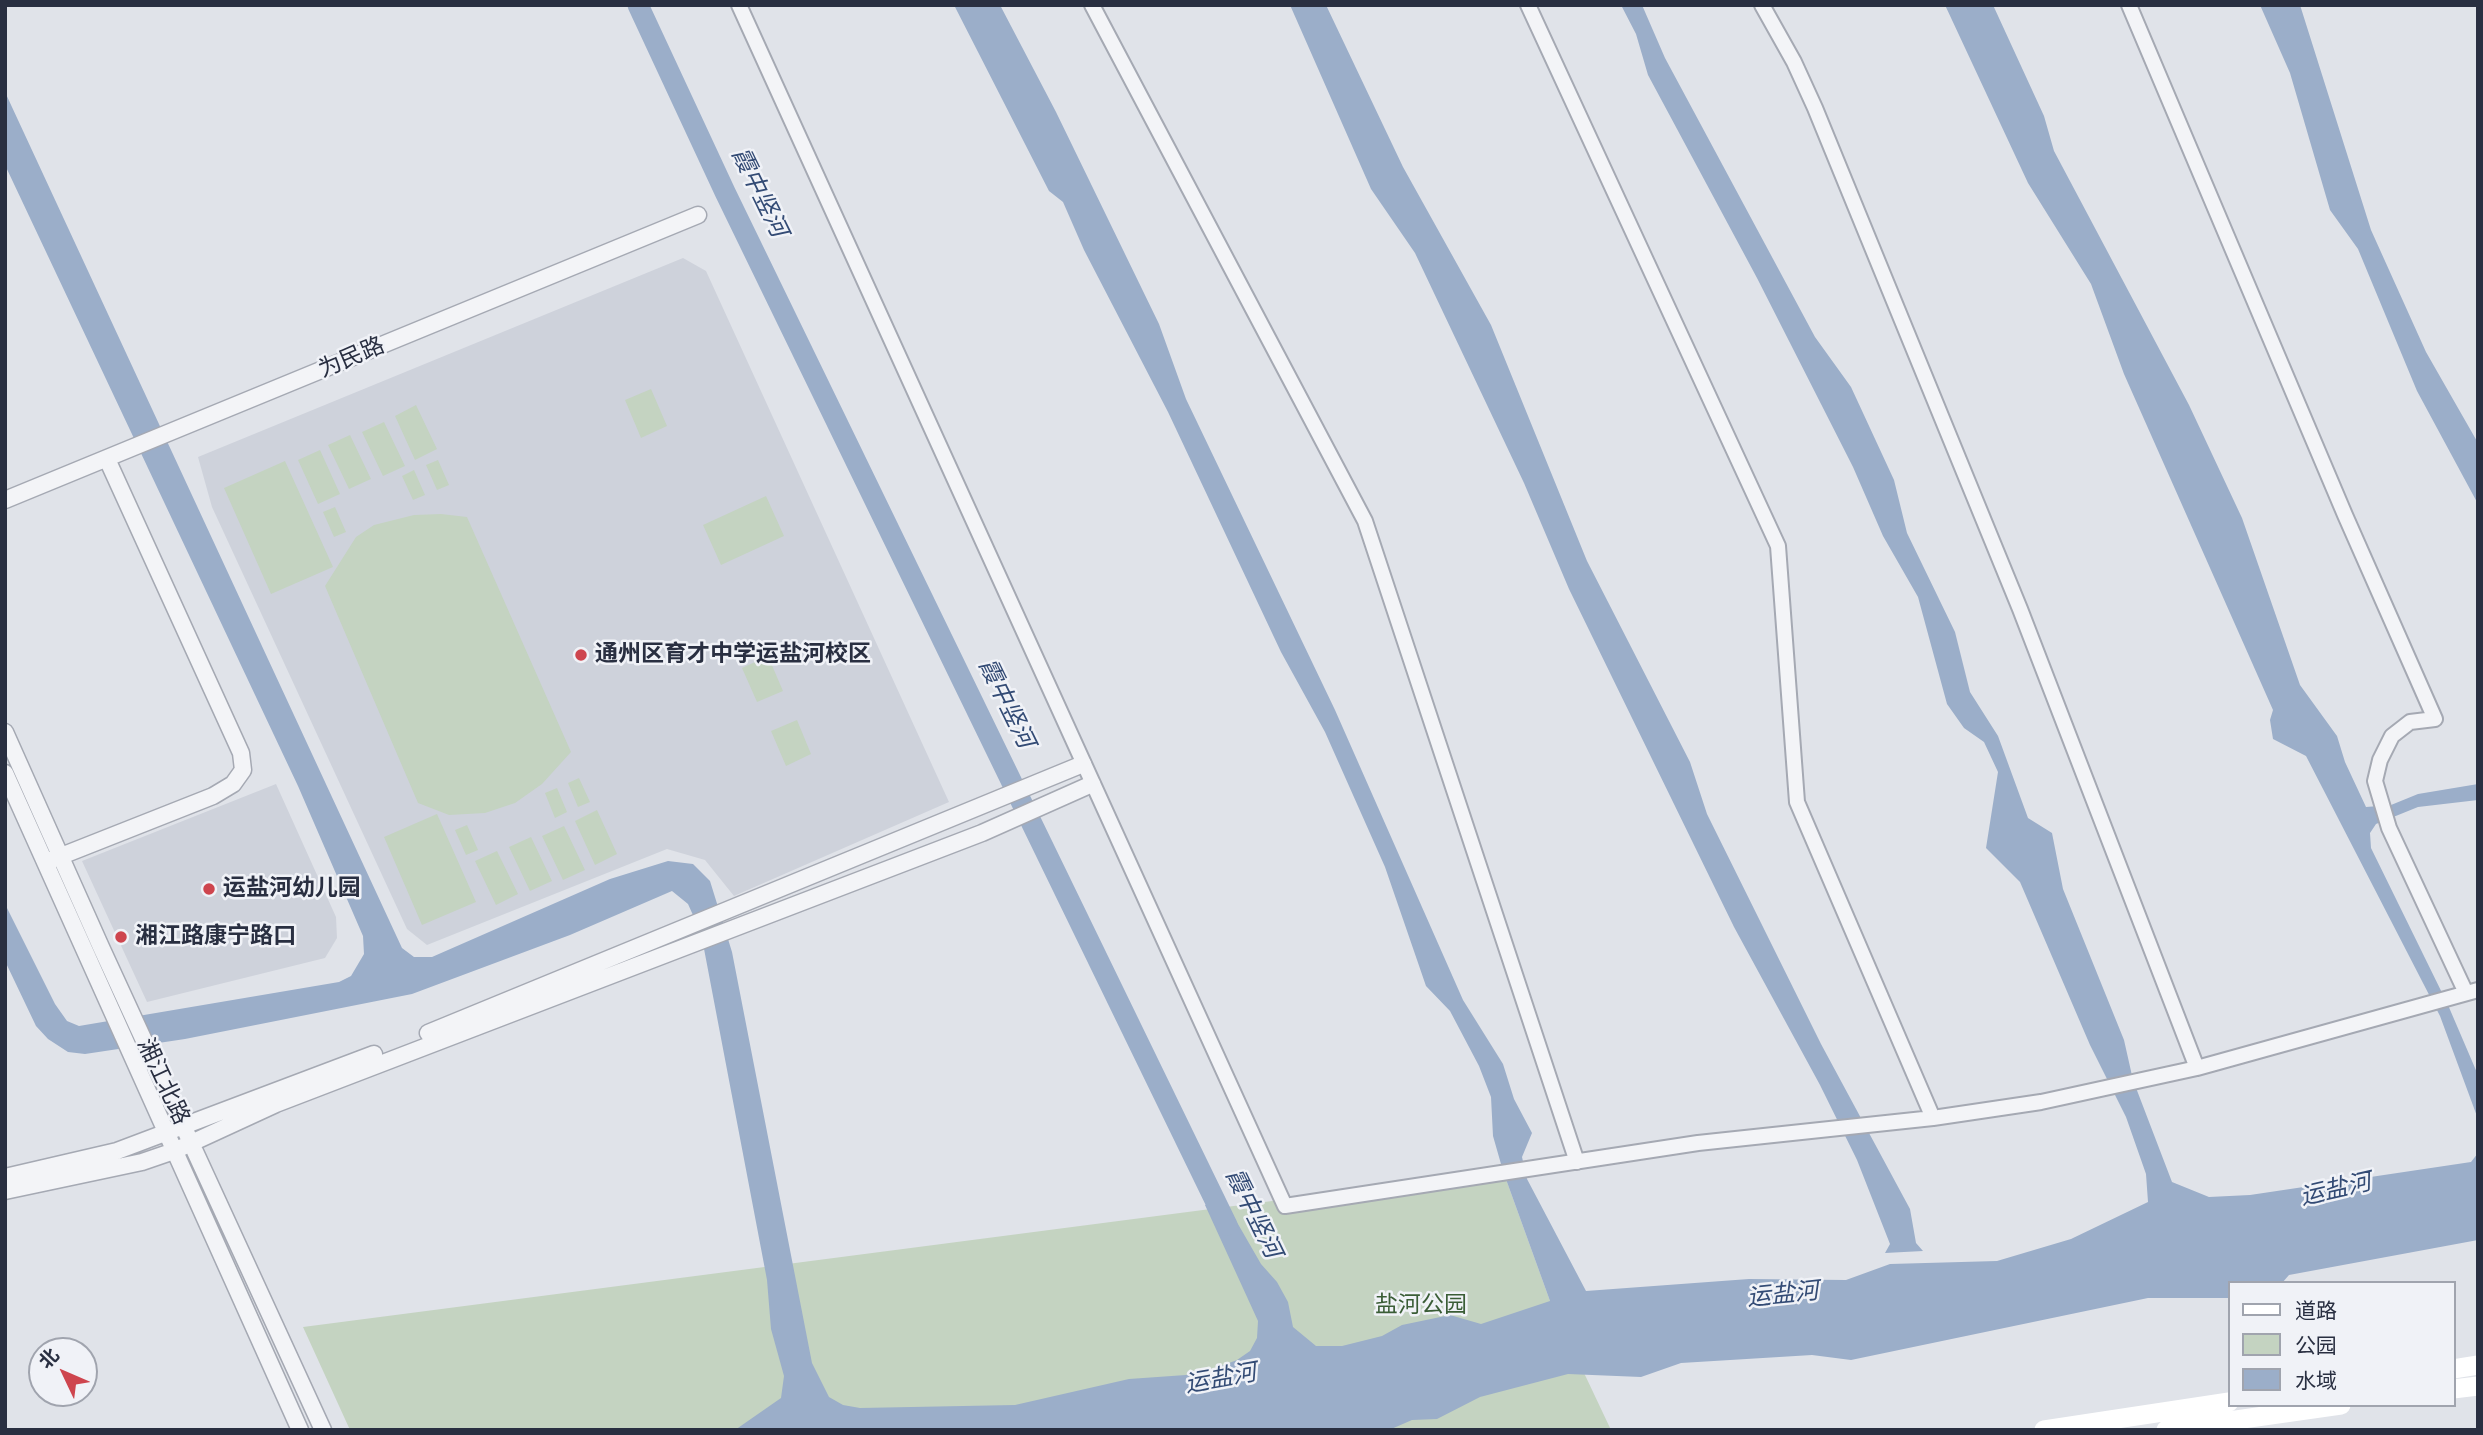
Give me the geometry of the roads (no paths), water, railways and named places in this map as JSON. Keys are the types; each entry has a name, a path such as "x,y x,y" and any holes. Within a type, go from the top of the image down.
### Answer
{"main road":[{"path":"2455,1369 2478,1365"},
{"path":"2455,1390 2478,1386"},
{"path":"2044,1430 2228,1402"},
{"path":"2166,1430 2327,1407"}],"street":[{"path":"739,5 1285,1206 1577,1162 1869,1123 1933,1118 2108,1089 2197,1068 2472,992 2389,828 2375,781 2380,760 2392,736 2410,722 2435,719 2345,515 2129,5"},
{"path":"1092,5 1365,521 1577,1162"},
{"path":"1528,5 1778,546 1797,802 1933,1118"},
{"path":"1762,5 1794,62 1815,108 2020,608 2197,1068"},
{"name":"为民路","path":"5,500 174,433 698,215"},
{"path":"44,862 213,796 233,784 243,770 241,753 107,459"},
{"name":"湘江北路","path":"5,732 182,1126 323,1430"},
{"path":"5,1177 117,1151 448,1026 1083,764"},
{"name":"湘江北路","path":"5,773 300,1430"},
{"path":"5,1191 142,1162 174,1151 276,1104 371,1066 982,833 1092,784"}],"water":[{"name":"运盐河","path":"954,5 1000,5 1056,112 1159,324 1186,399 1335,710 1463,1000 1503,1064 1514,1099 1532,1133 1522,1157 1527,1179 1586,1291 1749,1279 1846,1280 1890,1264 1997,1261 2071,1239 2148,1202 2146,1174 2126,1117 2090,1045 2020,882 1986,848 1998,772 1984,742 1964,728 1947,704 1918,597 1883,536 1853,467 1757,278 1648,75 1636,34 1621,5 1642,5 1665,58 1815,337 1851,387 1894,480 1907,533 1955,632 1970,692 1998,736 2028,818 2052,833 2063,889 2124,1040 2133,1080 2172,1182 2209,1197 2250,1195 2471,1162 2478,1153 2478,1240 2289,1275 2284,1281 2228,1281 2228,1298 2148,1298 1851,1360 1812,1355 1681,1363 1641,1377 1568,1374 1480,1397 1437,1419 1412,1420 1389,1430 735,1430 781,1398 784,1376 771,1329 767,1280 701,933 688,904 672,891 570,935 412,994 185,1039 85,1054 68,1052 48,1039 36,1026 5,961 5,904 55,1004 67,1021 79,1026 339,982 351,976 364,954 363,936 298,786 5,165 5,92 402,948 414,957 432,957 610,879 668,861 693,864 710,881 732,952 812,1363 829,1397 843,1405 860,1408 1015,1405 1129,1379 1200,1374 1237,1360 1250,1351 1257,1338 1258,1321 1205,1205 1223,1198 1261,1264 1277,1282 1288,1302 1293,1327 1316,1346 1342,1346 1382,1336 1402,1325 1450,1315 1481,1324 1550,1301 1503,1171 1493,1136 1491,1097 1479,1066 1450,1011 1426,986 1385,867 1325,732 1281,652 1168,412 1084,250 1063,202 1049,191"},
{"path":"1290,5 1326,5 1403,167 1491,325 1587,561 1690,762 1707,814 1821,1044 1910,1209 1916,1243 1923,1251 1885,1253 1890,1244 1857,1160 1820,1085 1734,927 1569,589 1524,483 1415,253 1371,189"},
{"path":"1945,5 1993,5 2044,116 2054,151 2189,405 2242,518 2300,685 2337,736 2345,762 2366,807 2391,805 2418,794 2478,784 2478,800 2418,807 2376,824 2370,833 2371,848 2448,1005 2478,1075 2478,1119 2440,1016 2306,756 2273,739 2270,720 2273,710 2124,374 2091,284 2028,183"},
{"path":"2260,5 2300,5 2371,230 2426,352 2478,443 2478,504 2417,391 2358,249 2330,210 2290,73"}],"waterway":[{"name":"霞中竖河","path":"638,5 725,192 1227,1225"}],"place":[{"name":"通州区育才中学运盐河校区","path":"581,655"},
{"name":"运盐河幼儿园","path":"209,889"},
{"name":"湘江路康宁路口","path":"121,937"}],"park label":[{"name":"盐河公园","path":"1421,1306"}]}
